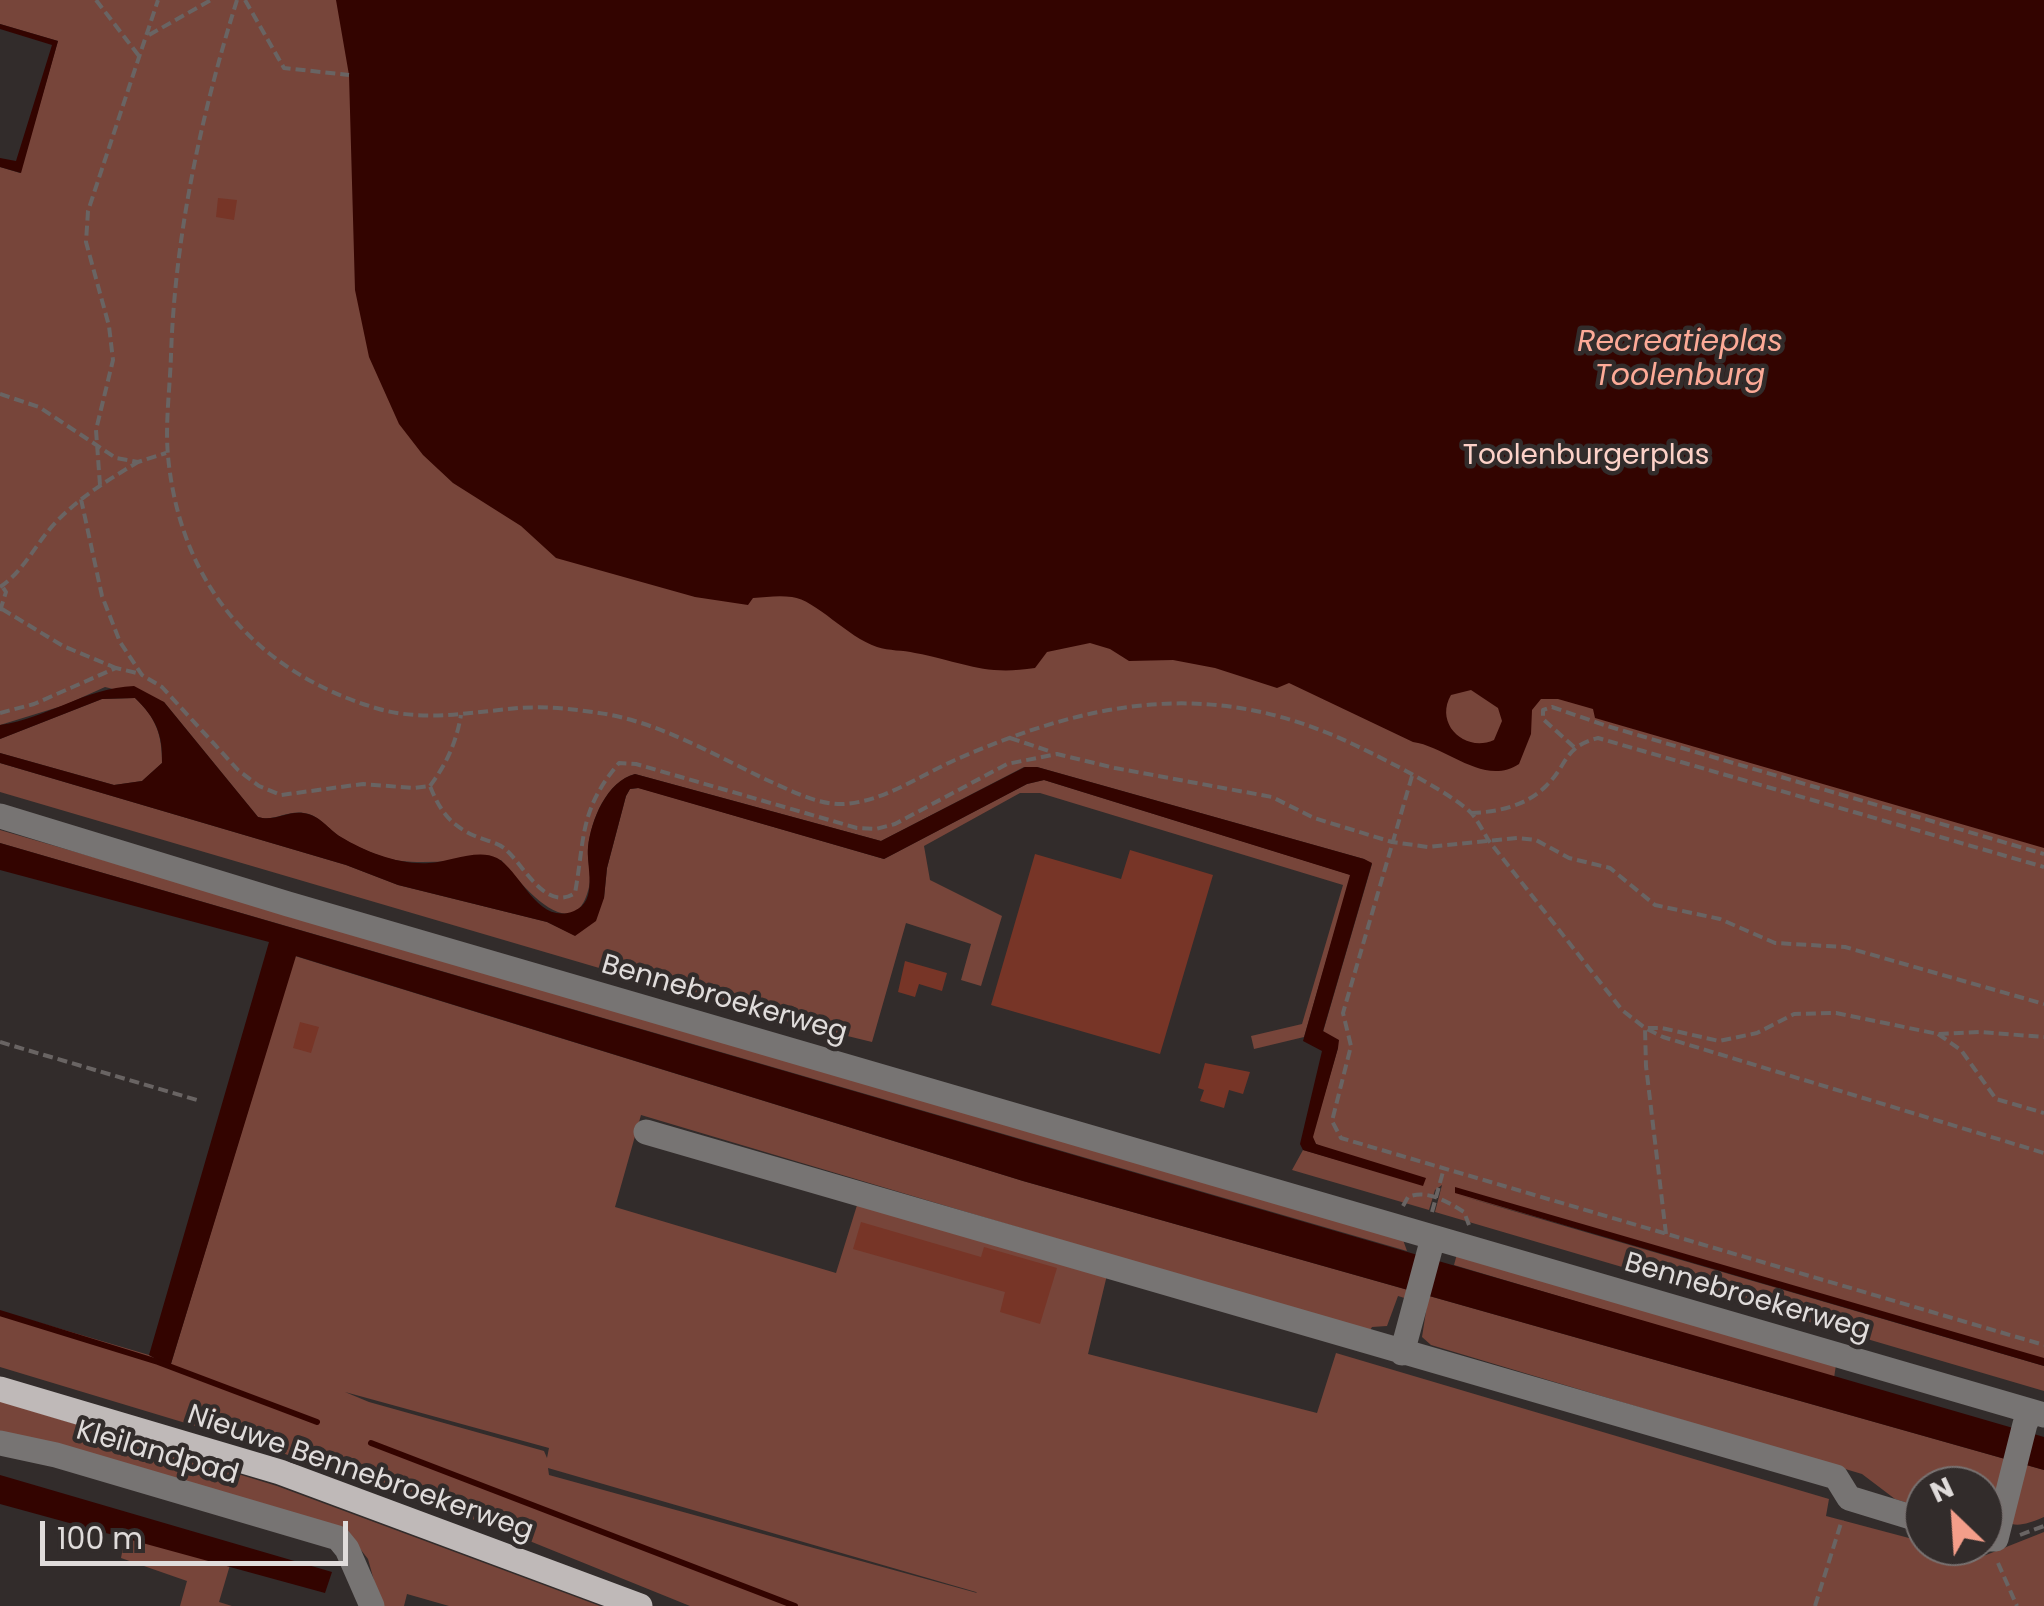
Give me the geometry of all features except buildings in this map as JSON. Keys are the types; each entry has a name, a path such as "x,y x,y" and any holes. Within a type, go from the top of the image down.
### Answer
{"main road":[{"name":"Nieuwe Bennebroekerweg","path":"0,1389 280,1472 640,1606"}],"street":[{"name":"Bennebroekerweg","path":"0,816 288,904 1431,1235 2033,1417"},
{"path":"646,1132 1836,1477 1849,1498 1904,1515"},
{"path":"1402,1353 1431,1235"},
{"path":"2004,1497 2033,1417"},
{"name":"Kleilandpad","path":"0,1442 338,1538 347,1548 372,1606"}],"path":[{"path":"96,0 140,58"},
{"path":"100,485 96,430 112,360 109,326 85,231 88,211 158,0"},
{"path":"149,35 211,0"},
{"path":"237,0 200,133 179,253 172,318 168,453 180,520 192,553 229,617 253,642 299,675 386,711 461,715 524,708 600,712 627,718 830,804 866,800 1042,726 1127,707 1170,702 1214,703 1254,710 1319,728 1471,812 1488,841 1622,1010 1645,1028 2044,1153"},
{"path":"245,0 284,68 349,75"},
{"path":"0,394 39,407 116,458 138,462"},
{"path":"168,453 138,462 81,499 1,587 6,592 1,610 63,646 142,675 162,687 238,770 259,786 281,794 363,784 430,786 456,743 461,715"},
{"path":"81,499 112,627 142,675"},
{"path":"0,713 34,704 116,668"},
{"path":"1574,748 1543,719 1543,710 1552,707 2044,854"},
{"path":"1010,738 1115,768 1272,797 1314,818 1392,842 1428,847 1518,838 1536,840 1569,858 1610,868 1656,905 1720,919 1775,943 1845,947 2044,1004"},
{"path":"1471,812 1509,808 1528,798 1546,786 1574,748 1598,738 2044,867"},
{"path":"430,786 449,822 502,846 540,888 554,898 567,899 575,894 586,817 618,763 636,764 838,823 876,830 895,824 1007,764 1057,754"},
{"path":"1412,776 1345,1003 1344,1022 1351,1046 1332,1121 1340,1138 2044,1346"},
{"path":"1645,1028 1719,1041 1757,1033 1794,1014 1836,1014 1938,1034 1980,1032 2044,1037"},
{"path":"1645,1028 1666,1234"},
{"path":"1938,1034 1961,1050 1996,1099 2044,1113"},
{"path":"0,1042 197,1100"},
{"path":"1431,1235 1435,1197 1444,1168"},
{"path":"1403,1206 1408,1197 1416,1194 1435,1197 1464,1212 1469,1226"},
{"path":"1815,1606 1849,1498"},
{"path":"1999,1566 2017,1606"}],"green space":[{"name":"Toolenburgerplas","path":"0,0 2044,0 2044,1360 1455,1194 2044,1366 2044,1391 1435,1212 1442,1185 1435,1190 1429,1210 1292,1170 1303,1150 1386,1174 1316,1144 1312,1137 1338,1048 1323,1032 1372,864 1364,859 1037,767 1024,767 881,841 635,774 616,785 597,814 588,848 589,887 582,905 571,913 559,913 533,895 501,860 407,862 350,843 309,814 258,817 164,702 105,687 65,705 0,725 0,167 20,173 58,41 0,24"},
{"path":"135,698 153,720 162,753 162,763 142,781 114,785 0,753 0,739 102,699"},
{"path":"0,763 346,865 398,885 547,922 574,935 604,898 607,868 626,796 630,789 639,788 884,859 1027,784 1044,780 1351,875 1304,1037 1254,1049 1251,1036 1302,1024 1343,885 1040,793 1020,793 924,846 930,880 1002,916 981,986 961,980 971,944 906,923 872,1042 749,1012 0,792"},
{"path":"0,830 1402,1237 1407,1251 0,843"},
{"path":"295,956 1023,1181 2044,1470 2044,1517 2018,1525 2004,1521 2004,1466 1904,1466 1904,1502 1862,1474 1431,1345 1422,1337 1427,1305 1398,1296 1387,1326 1372,1327 1369,1332 641,1115 615,1207 836,1273 858,1202 1107,1275 1088,1354 1317,1413 1336,1353 1829,1499 1826,1516 1904,1537 1904,1566 2004,1566 2004,1548 2044,1532 2044,1606 690,1606 495,1527 265,1447 0,1367 0,1311 149,1355 170,1367","holes":["345,1392 549,1448 547,1458 544,1451","548,1468 976,1592 549,1475"]},
{"path":"1457,1254 1836,1365 1834,1378 1454,1265"},
{"path":"0,1401 277,1486 600,1606 449,1606 407,1594 404,1606 381,1606 368,1559 354,1541 0,1435"},
{"path":"125,1537 230,1565 219,1602 232,1606 180,1606 187,1581 121,1558"}],"water":[{"name":"Recreatieplas Toolenburg","path":"336,0 2044,0 2044,848 1595,718 1593,709 1558,699 1541,699 1532,710 1531,734 1519,764 1493,771 1413,742 1289,683 1277,688 1215,668 1173,660 1129,661 1090,643 1047,652 1035,668 987,669 877,647 792,597 753,598 748,605 695,597 556,558 521,526 453,483 423,455 399,424 369,357 355,290 349,75","holes":["1471,690 1498,708 1502,721 1494,740 1483,743 1463,739 1446,716 1451,695"]},
{"path":"0,24 58,41 21,173 0,167 0,158 16,161 52,45 0,29"},
{"path":"134,686 164,702 258,817 309,814 361,848 406,862 489,855 506,865 540,904 561,914 574,911 586,899 590,882 588,847 597,814 616,785 635,774 881,841 1025,767 1037,767 1364,859 1372,863 1323,1031 1339,1040 1313,1137 1316,1144 1426,1178 1423,1186 1303,1150 1300,1144 1322,1051 1303,1041 1350,875 1044,780 1027,784 884,859 638,788 630,789 626,796 596,921 575,936 547,922 398,885 346,865 0,763 0,753 114,785 142,781 162,763 162,753 157,728 135,698 102,699 0,739 0,725 99,692"},
{"path":"0,843 2044,1437 2044,1470 1023,1181 296,956 170,1367 149,1355 269,942 0,870"},
{"path":"1455,1187 2044,1358 2044,1366 1455,1193"},
{"path":"0,1475 332,1572 325,1593 0,1504"}],"waterway":[{"path":"0,1313 158,1362 317,1422"},
{"path":"371,1443 795,1606"}]}
